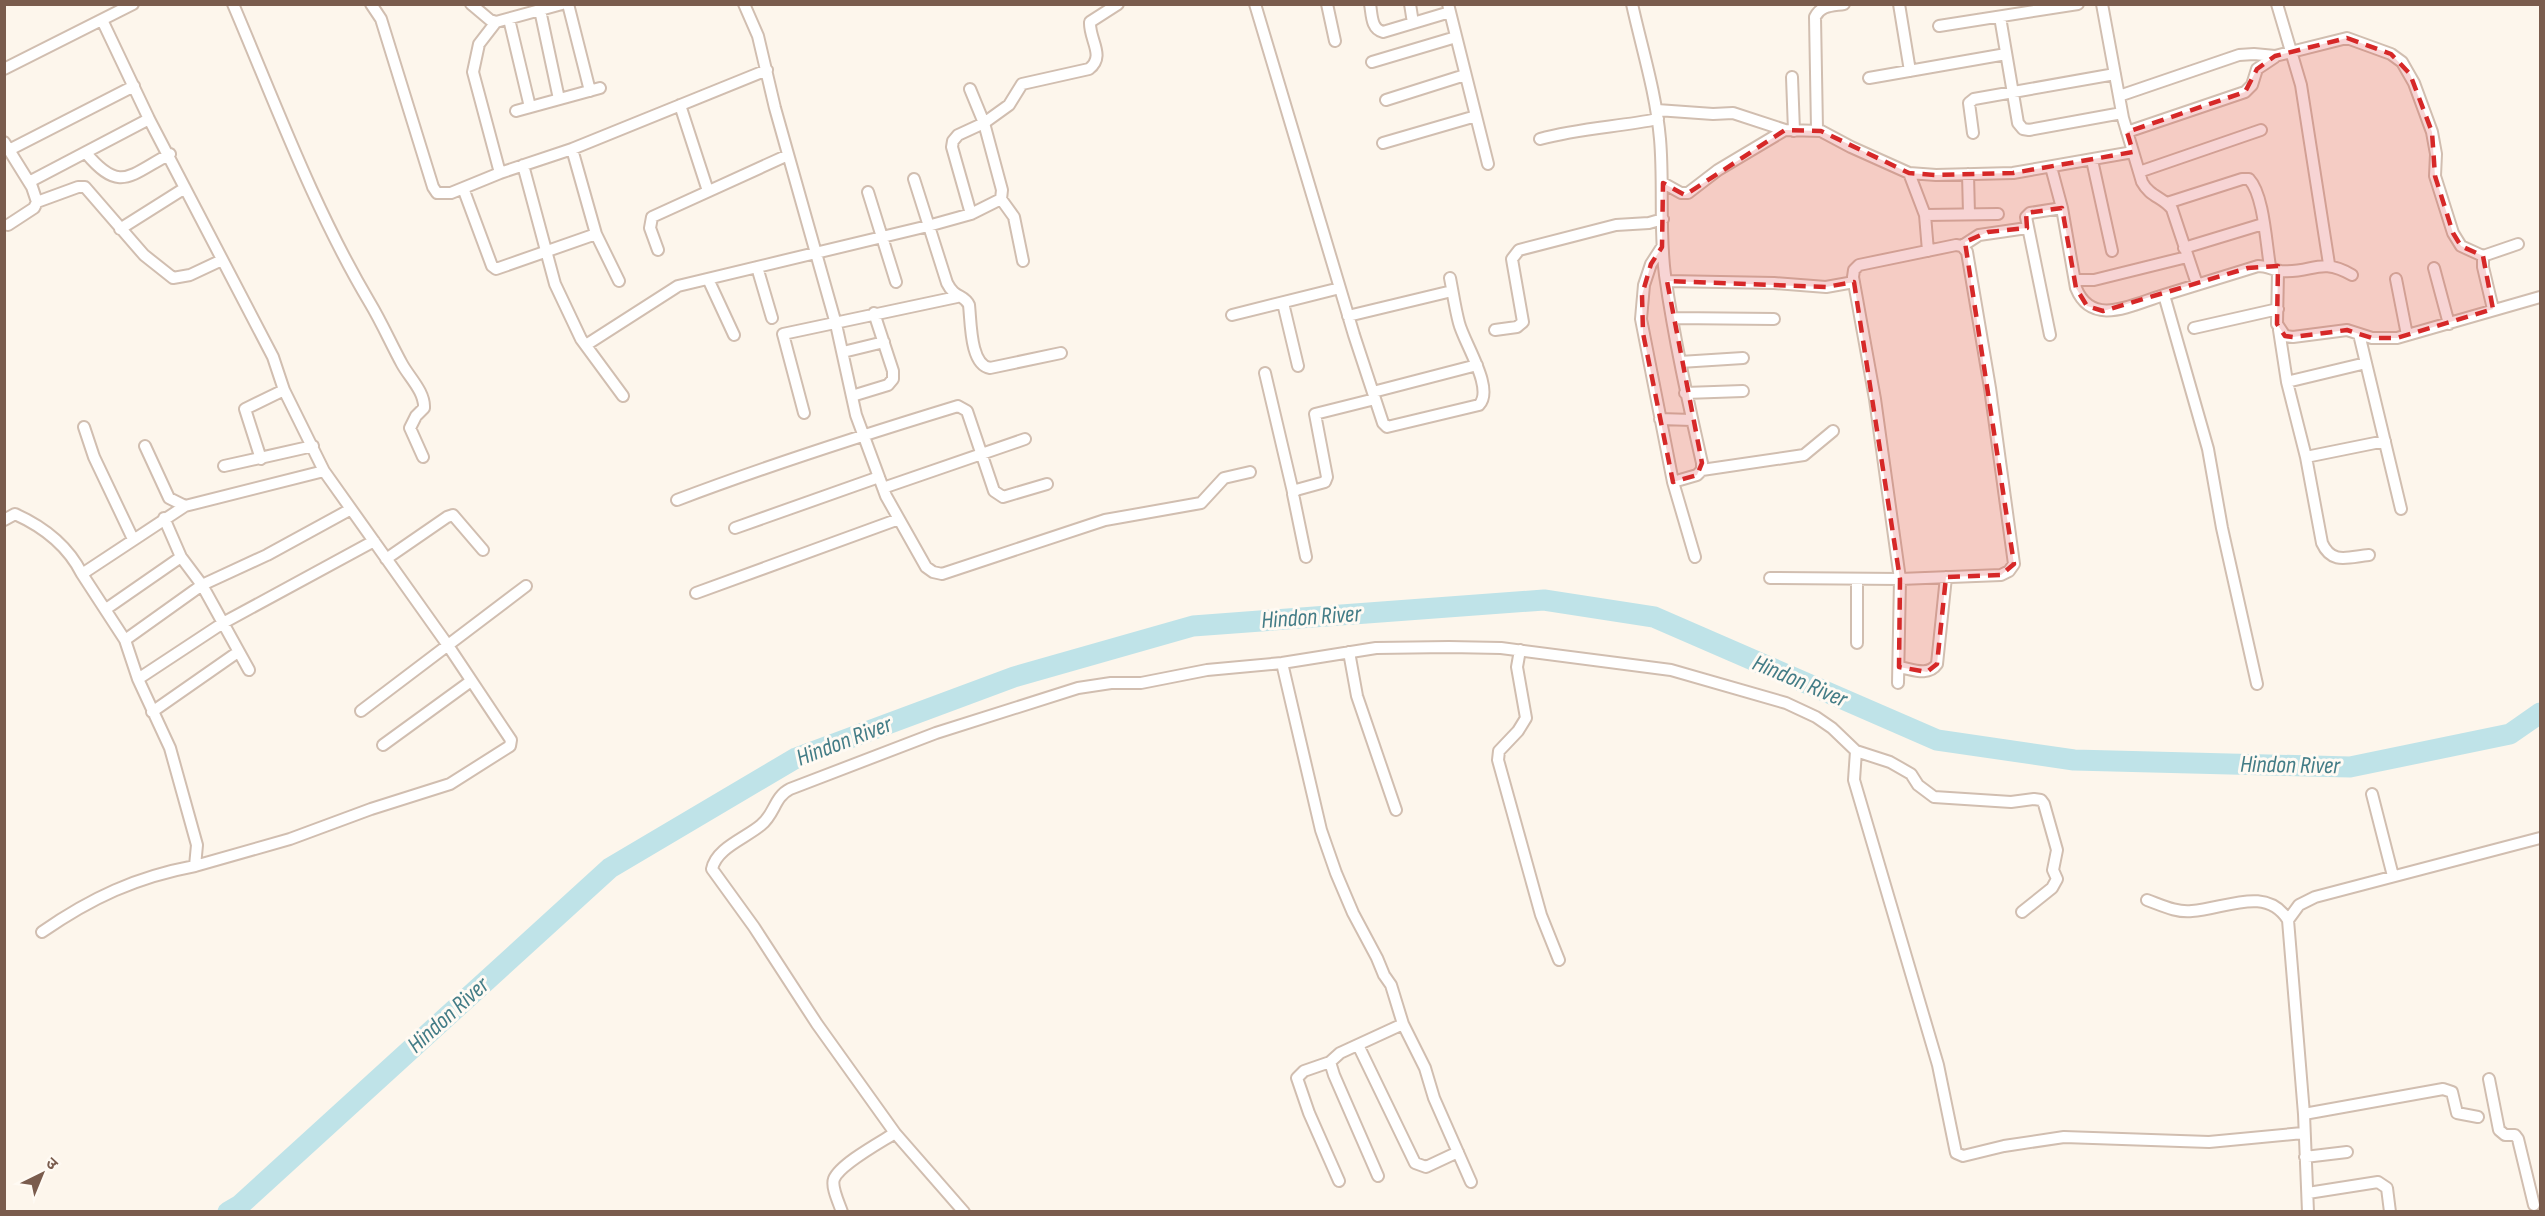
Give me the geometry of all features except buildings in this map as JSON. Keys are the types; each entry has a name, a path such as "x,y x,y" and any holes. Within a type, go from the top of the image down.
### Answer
{"street":[{"path":"4,69 133,4"},
{"path":"232,4 326,221 354,276 383,324 402,365 421,394 424,408 416,416 410,428 423,457"},
{"path":"370,4 381,19 433,188 437,193 444,194 463,188 572,149 767,70"},
{"path":"471,4 490,20 496,22 562,4"},
{"path":"516,111 595,89 568,4"},
{"path":"744,4 751,17 767,70 788,155 836,324 863,435 881,483 926,567 942,574 1105,519 1201,503 1224,478 1250,472"},
{"path":"971,214 953,141 958,135 984,123 1014,100 1022,84 1089,69 1096,64 1098,56 1091,35 1090,22 1118,4"},
{"path":"1255,4 1348,316 1383,423 1387,427 1479,405 1485,395 1477,365 1462,334 1450,278"},
{"path":"1326,4 1335,41"},
{"path":"1370,4 1373,26 1377,31 1383,32 1449,8 1488,164"},
{"path":"1410,4 1413,23"},
{"path":"1632,4 1657,115 1663,183 1662,247 1666,281 1685,393 1702,470"},
{"path":"1817,129 1815,17 1818,10 1824,7 1844,4"},
{"path":"1899,4 1910,71"},
{"path":"1939,26 2078,4"},
{"path":"2102,4 2121,113 2139,172 2147,190 2167,202 2172,209 2197,284"},
{"path":"2277,4 2301,86 2329,264"},
{"path":"540,10 559,99"},
{"path":"2000,17 2018,123 2023,129 2029,130 2121,113"},
{"path":"509,19 530,107"},
{"path":"42,932 74,909 115,888 290,839 371,809 450,784 499,754 510,746 511,740 447,644 324,471 284,390 273,357 185,188 170,154 149,119 102,20"},
{"path":"496,22 479,44 473,72 500,173"},
{"path":"1372,62 1456,37"},
{"path":"2127,132 2245,92 2252,85 2257,69 2275,56 2348,38 2391,54 2402,62 2415,83 2432,132 2436,154 2435,176 2453,233 2461,246 2483,256 2518,244"},
{"path":"1869,78 2006,54"},
{"path":"2119,96 2239,55 2275,56"},
{"path":"1973,133 1969,103 1974,99 2013,94 2115,74"},
{"path":"1386,100 1466,75"},
{"path":"1790,130 1792,77"},
{"path":"37,202 29,182 7,146 134,86"},
{"path":"970,89 984,123 1002,190 1001,199 1014,217 1023,261"},
{"path":"680,105 708,191"},
{"path":"1540,139 1578,129 1610,127 1657,115 1733,113 1790,130 1817,129 1909,173 2013,173 2133,152"},
{"path":"1383,143 1476,116"},
{"path":"29,182 149,119"},
{"path":"1663,183 1681,193 1688,193 1718,170 1790,130"},
{"path":"2139,172 2261,130"},
{"path":"572,149 596,234 619,281"},
{"path":"86,153 103,172 118,179 126,178 170,154"},
{"path":"658,250 650,228 652,217 788,155"},
{"path":"2092,160 2112,251"},
{"path":"523,165 528,190 548,250 555,284 586,345 623,396"},
{"path":"2052,167 2062,208 2076,288 2080,300 2096,310 2109,311 2247,268 2274,269 2329,264 2352,274"},
{"path":"1909,173 1925,215 1928,251"},
{"path":"1968,174 1970,214"},
{"path":"914,179 947,283 957,297"},
{"path":"2167,202 2242,179 2249,179 2254,184 2274,269 2279,330 2287,382 2306,457 2322,543 2326,553 2335,558 2369,555"},
{"path":"8,225 34,208 37,202 78,186 85,187 144,255 173,278 190,274 222,260"},
{"path":"120,229 185,188"},
{"path":"463,188 494,268 499,269 596,234"},
{"path":"868,192 896,282"},
{"path":"586,345 678,286 928,226 971,214 1001,199"},
{"path":"2050,335 2026,217 2030,213 2062,208"},
{"path":"1925,215 1998,214"},
{"path":"1495,330 1517,327 1523,322 1512,259 1519,250 1616,225 1649,223 1663,219"},
{"path":"2076,280 2094,280 2186,253 2263,224"},
{"path":"1898,683 1900,579 1854,270 1859,265 1962,246 1979,235 2027,228"},
{"path":"1770,578 1900,579 2001,575 2009,571 2014,564 1990,388 1967,252 1962,246"},
{"path":"1662,247 1651,264 1644,285 1641,319 1673,482 1695,557"},
{"path":"2483,256 2483,267 2493,309"},
{"path":"757,267 772,318"},
{"path":"2434,268 2449,324"},
{"path":"708,279 734,334"},
{"path":"2396,279 2407,335"},
{"path":"1666,281 1774,283 1826,287 1854,282"},
{"path":"1232,315 1340,288"},
{"path":"1348,316 1452,291"},
{"path":"2164,295 2208,449 2222,528 2257,684"},
{"path":"804,413 783,334 957,297 965,298 969,305 975,354 985,367 1061,352"},
{"path":"2279,330 2285,336 2293,338 2347,330 2372,339 2385,339 2449,324 2493,309 2541,297"},
{"path":"1283,303 1298,366"},
{"path":"2194,328 2278,309"},
{"path":"852,396 888,386 893,379 874,313"},
{"path":"1673,318 1774,319"},
{"path":"2359,334 2401,509"},
{"path":"843,352 884,342"},
{"path":"1680,362 1743,358"},
{"path":"2287,382 2366,363"},
{"path":"1293,492 1321,485 1327,477 1316,414 1477,365"},
{"path":"1265,373 1293,492 1305,557"},
{"path":"261,459 245,410 284,390"},
{"path":"1685,393 1743,391"},
{"path":"676,500 782,461 957,406 968,411 994,491 998,496 1003,497 1047,484"},
{"path":"1660,419 1692,420"},
{"path":"84,427 94,457 133,539"},
{"path":"1673,482 1697,475 1702,470 1804,455 1833,431"},
{"path":"735,528 1025,439"},
{"path":"2306,457 2385,441"},
{"path":"145,446 169,498 185,506"},
{"path":"224,466 313,446"},
{"path":"82,574 185,506 324,471"},
{"path":"124,640 201,585 267,555 351,509"},
{"path":"4,520 15,514 43,530 67,549 124,640 138,679 170,748 197,845 195,866"},
{"path":"386,559 453,515 483,550"},
{"path":"164,518 181,557 224,623 249,670"},
{"path":"696,593 899,519"},
{"path":"138,679 224,623 374,541"},
{"path":"106,609 181,557"},
{"path":"1899,667 1927,672 1933,670 1937,664 1946,577"},
{"path":"1857,579 1857,643"},
{"path":"361,711 526,586"},
{"path":"964,1212 895,1133 817,1024 754,927 712,869 717,857 767,820 778,797 790,789 967,722 1078,688 1111,683 1141,683 1207,670 1282,663 1397,646 1501,648 1671,670 1776,700 1816,717 1832,728 1856,751 1900,767 1911,774 1925,792 1941,800 2011,802 2041,800 2056,844 2053,870 2057,879 2052,888 2022,912"},
{"path":"1520,650 1517,667 1526,718 1518,731 1499,751 1498,760 1541,915 1559,960"},
{"path":"153,712 238,652"},
{"path":"1349,652 1358,696 1396,810"},
{"path":"1282,663 1321,830 1353,913 1391,985 1403,1024 1425,1068 1434,1098 1471,1182"},
{"path":"383,745 471,681"},
{"path":"1856,751 1854,780 1938,1065 1956,1153 1963,1156 2004,1146 2064,1137 2209,1142 2303,1133"},
{"path":"2372,794 2393,876"},
{"path":"2288,920 2306,901 2541,838"},
{"path":"2147,900 2176,910 2191,912 2263,901 2276,905 2288,920 2304,1114 2308,1212"},
{"path":"1339,1181 1309,1113 1297,1078 1304,1071 1330,1062 1334,1057 1403,1024"},
{"path":"1358,1045 1415,1162 1426,1167 1458,1152"},
{"path":"1330,1062 1378,1176"},
{"path":"2489,1079 2499,1130 2505,1135 2515,1135 2518,1139 2535,1205"},
{"path":"2304,1114 2443,1089 2452,1092 2457,1113 2478,1117"},
{"path":"842,1212 833,1185 834,1179 843,1168 895,1133"},
{"path":"2305,1157 2348,1152"},
{"path":"2308,1193 2378,1182 2387,1188 2390,1212"}],"highlighted area":[{"path":"2347,38 2391,54 2410,74 2432,132 2435,176 2453,233 2461,246 2483,256 2493,309 2397,338 2372,338 2347,330 2285,336 2277,324 2278,266 2248,268 2103,311 2087,306 2076,288 2062,208 2026,213 2027,228 1988,232 1965,242 2014,564 2001,575 1946,577 1937,664 1927,672 1899,667 1900,579 1854,282 1826,287 1667,281 1702,463 1697,475 1673,482 1643,333 1642,295 1651,264 1662,247 1663,183 1685,195 1785,130 1821,131 1909,173 1936,175 2013,173 2133,152 2127,132 2245,92 2257,69 2275,56"}],"waterway":[{"name":"Hindon River","path":"228,1212 240,1205 610,868 796,758 1014,677 1193,626 1544,600 1654,617 1937,740 2074,760 2350,767 2510,734 2540,713"}]}
